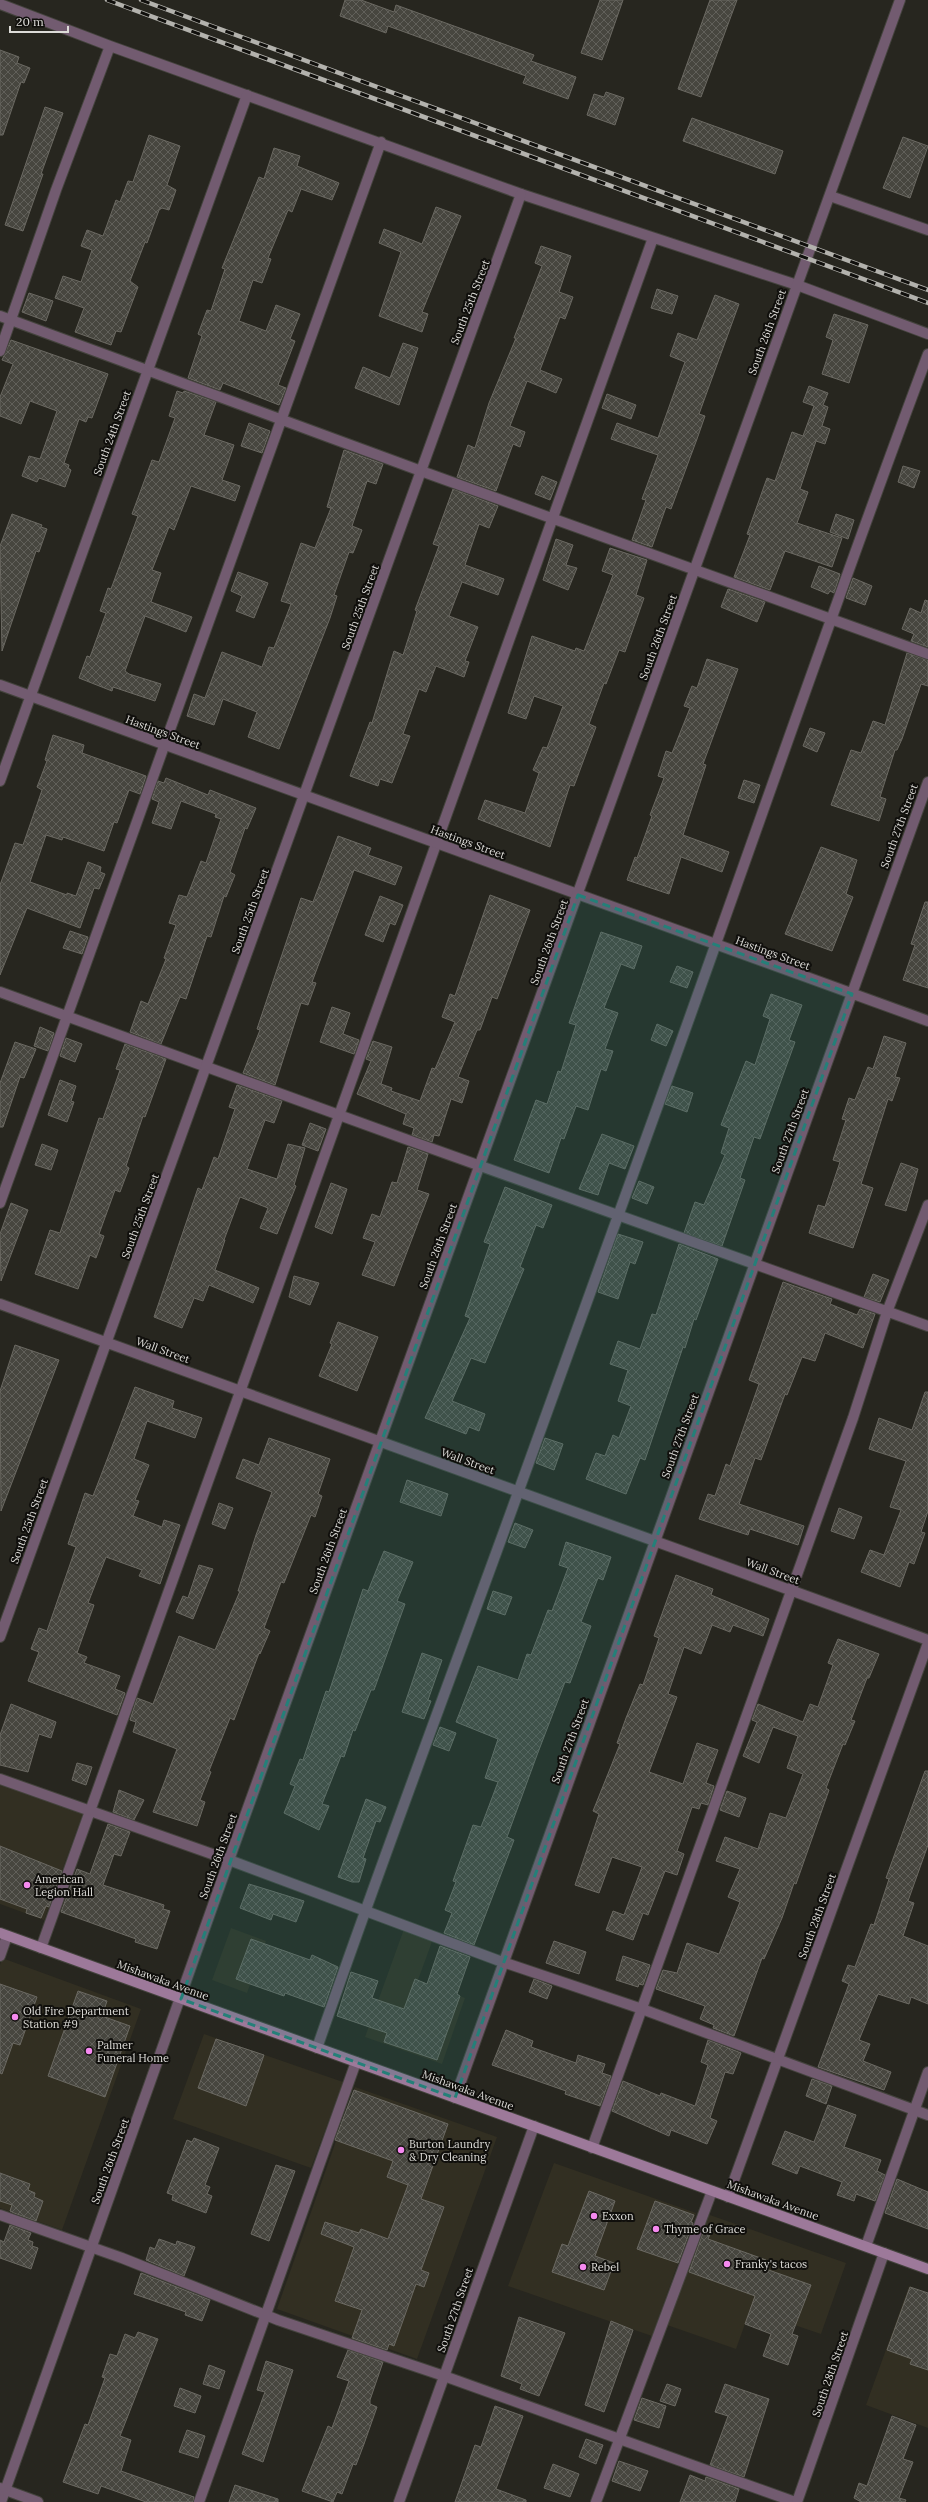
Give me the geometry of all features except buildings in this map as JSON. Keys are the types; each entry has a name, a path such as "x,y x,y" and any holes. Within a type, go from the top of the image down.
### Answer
{"main road":[{"name":"Mishawaka Avenue","path":"4,1935 928,2269"}],"street":[{"name":"South 26th Street","path":"1,2502 3,2489 92,2247 229,1860 900,0"},
{"path":"0,4 110,46 381,142 521,194 797,285 928,334"},
{"path":"0,351 110,46"},
{"name":"South 24th Street","path":"0,781 247,95"},
{"path":"0,1203 381,142"},
{"name":"South 25th Street","path":"0,1637 521,194"},
{"path":"830,196 928,230"},
{"path":"41,1948 653,238"},
{"path":"0,316 421,471 928,654"},
{"path":"317,2048 365,1910 519,1492 617,1216 833,620 869,511 928,354"},
{"name":"Hastings Street","path":"0,685 928,1021"},
{"name":"South 27th Street","path":"455,2098 928,782"},
{"path":"0,992 617,1216 928,1326"},
{"path":"592,2148 792,1591 853,1418 887,1312 928,1205"},
{"name":"Wall Street","path":"0,1304 380,1443 928,1640"},
{"name":"South 28th Street","path":"728,2197 928,1643"},
{"path":"0,1779 229,1860 928,2115"},
{"path":"0,1956 4,1935"},
{"path":"199,2502 356,2062"},
{"path":"866,2246 928,2072"},
{"name":"South 27th Street","path":"400,2502 534,2126"},
{"path":"596,2502 712,2191"},
{"path":"0,2215 92,2247 266,2315 444,2376 619,2440 796,2502"},
{"name":"South 28th Street","path":"796,2502 884,2253"},
{"path":"3,2489 38,2502"}],"highlighted area":[{"path":"578,895 852,994 455,2098 181,1999"}],"shaded area":[{"path":"0,1783 83,1813 44,1920 0,1904"},
{"path":"231,1928 266,1941 247,1993 212,1980"},
{"path":"404,1929 433,1939 418,1980 465,1998 442,2064 365,2037"},
{"path":"2,1958 141,2009 62,2230 0,2208 0,1965"},
{"path":"204,2034 343,2082 311,2168 173,2119"},
{"path":"355,2087 497,2137 417,2359 277,2309"},
{"path":"554,2163 696,2213 652,2336 508,2286"},
{"path":"707,2214 846,2263 821,2334 750,2310 736,2349 667,2325"},
{"path":"909,2286 928,2294 928,2428 866,2405"}],"railway":[{"path":"107,0 928,303"},
{"path":"141,0 928,290"}],"place":[{"name":"American Legion Hall","path":"27,1885"},
{"name":"Old Fire Department Station #9","path":"15,2017"},
{"name":"Palmer Funeral Home","path":"89,2051"},
{"name":"Burton Laundry & Dry Cleaning","path":"401,2150"},
{"name":"Exxon","path":"594,2216"},
{"name":"Thyme of Grace","path":"656,2229"},
{"name":"Franky's tacos","path":"727,2264"},
{"name":"Rebel","path":"583,2267"}]}
